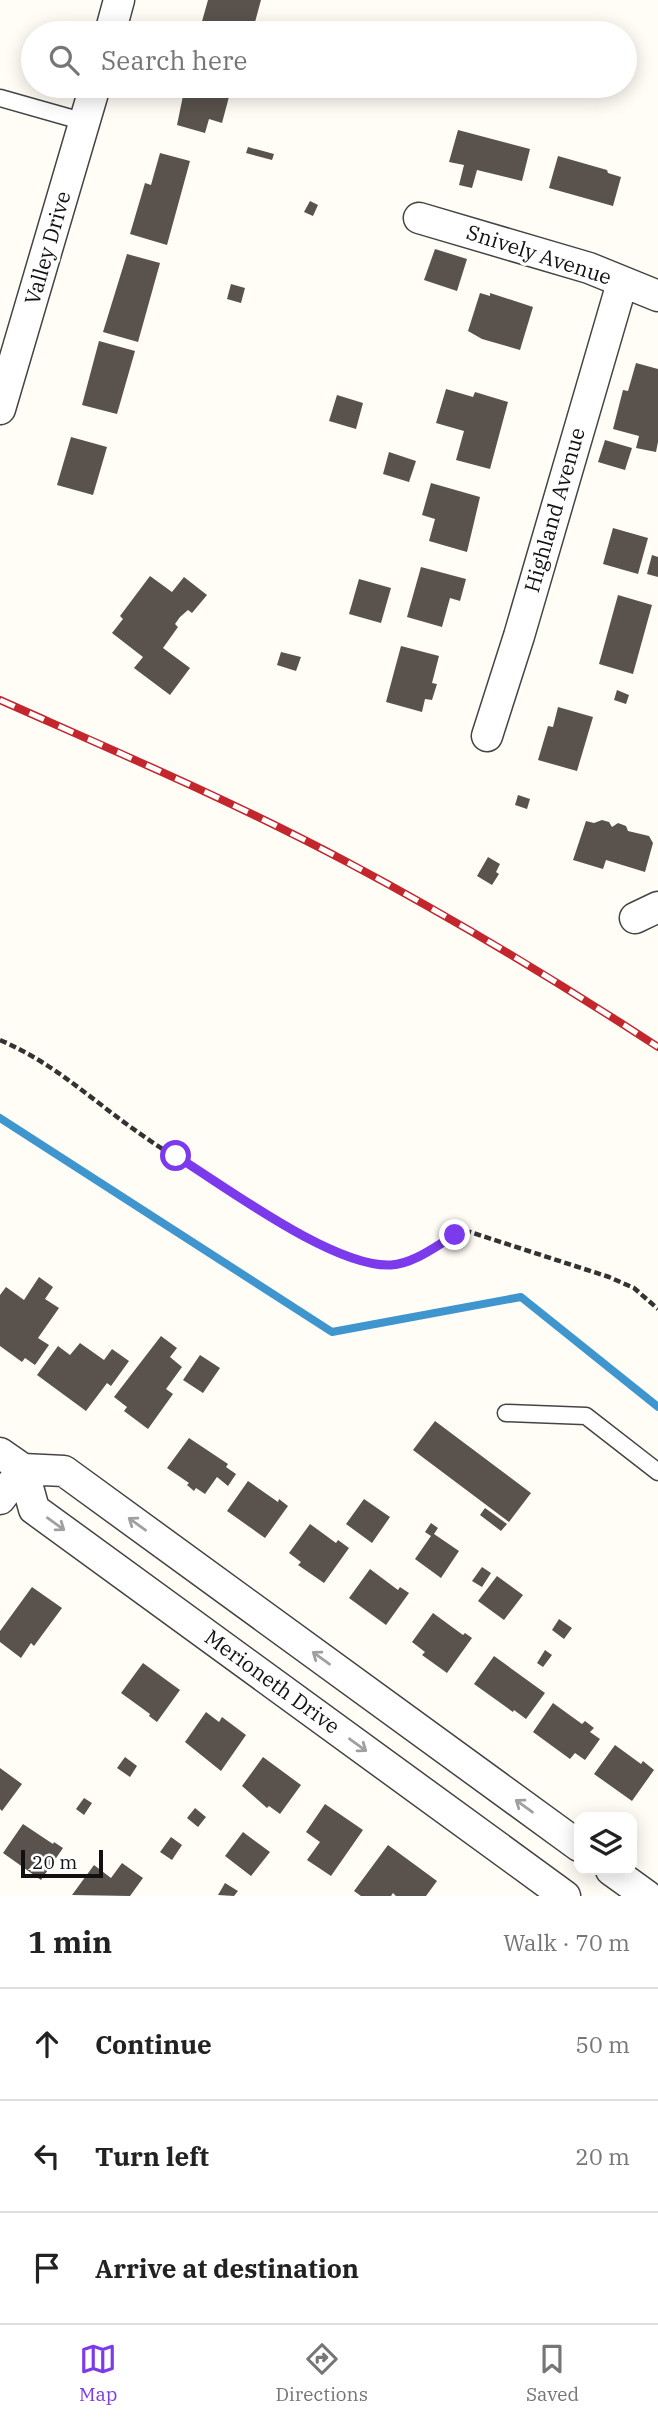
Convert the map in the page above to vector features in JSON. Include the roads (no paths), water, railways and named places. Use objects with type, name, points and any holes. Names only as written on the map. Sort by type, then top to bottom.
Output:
[{"type":"street","points":[[113,21],[119,0]]},
{"type":"street","name":"Valley Drive","points":[[0,409],[92,98]]},
{"type":"street","name":"Snively Avenue","points":[[419,218],[589,268],[658,296]]},
{"type":"street","name":"Highland Avenue","points":[[487,736],[519,636],[622,283]]},
{"type":"street","points":[[0,1499],[11,1461],[64,1471],[574,1842]]},
{"type":"street","name":"Merioneth Drive","points":[[11,1461],[34,1509],[565,1896]]},
{"type":"street","points":[[618,1875],[647,1896]]},
{"type":"lane","points":[[0,98],[85,122]]},
{"type":"lane","points":[[506,1413],[586,1416],[658,1472]]},
{"type":"waterway","points":[[0,1118],[332,1332],[521,1297],[658,1407]]},
{"type":"railway","points":[[0,700],[218,798],[347,862],[505,951],[658,1047]]}]
